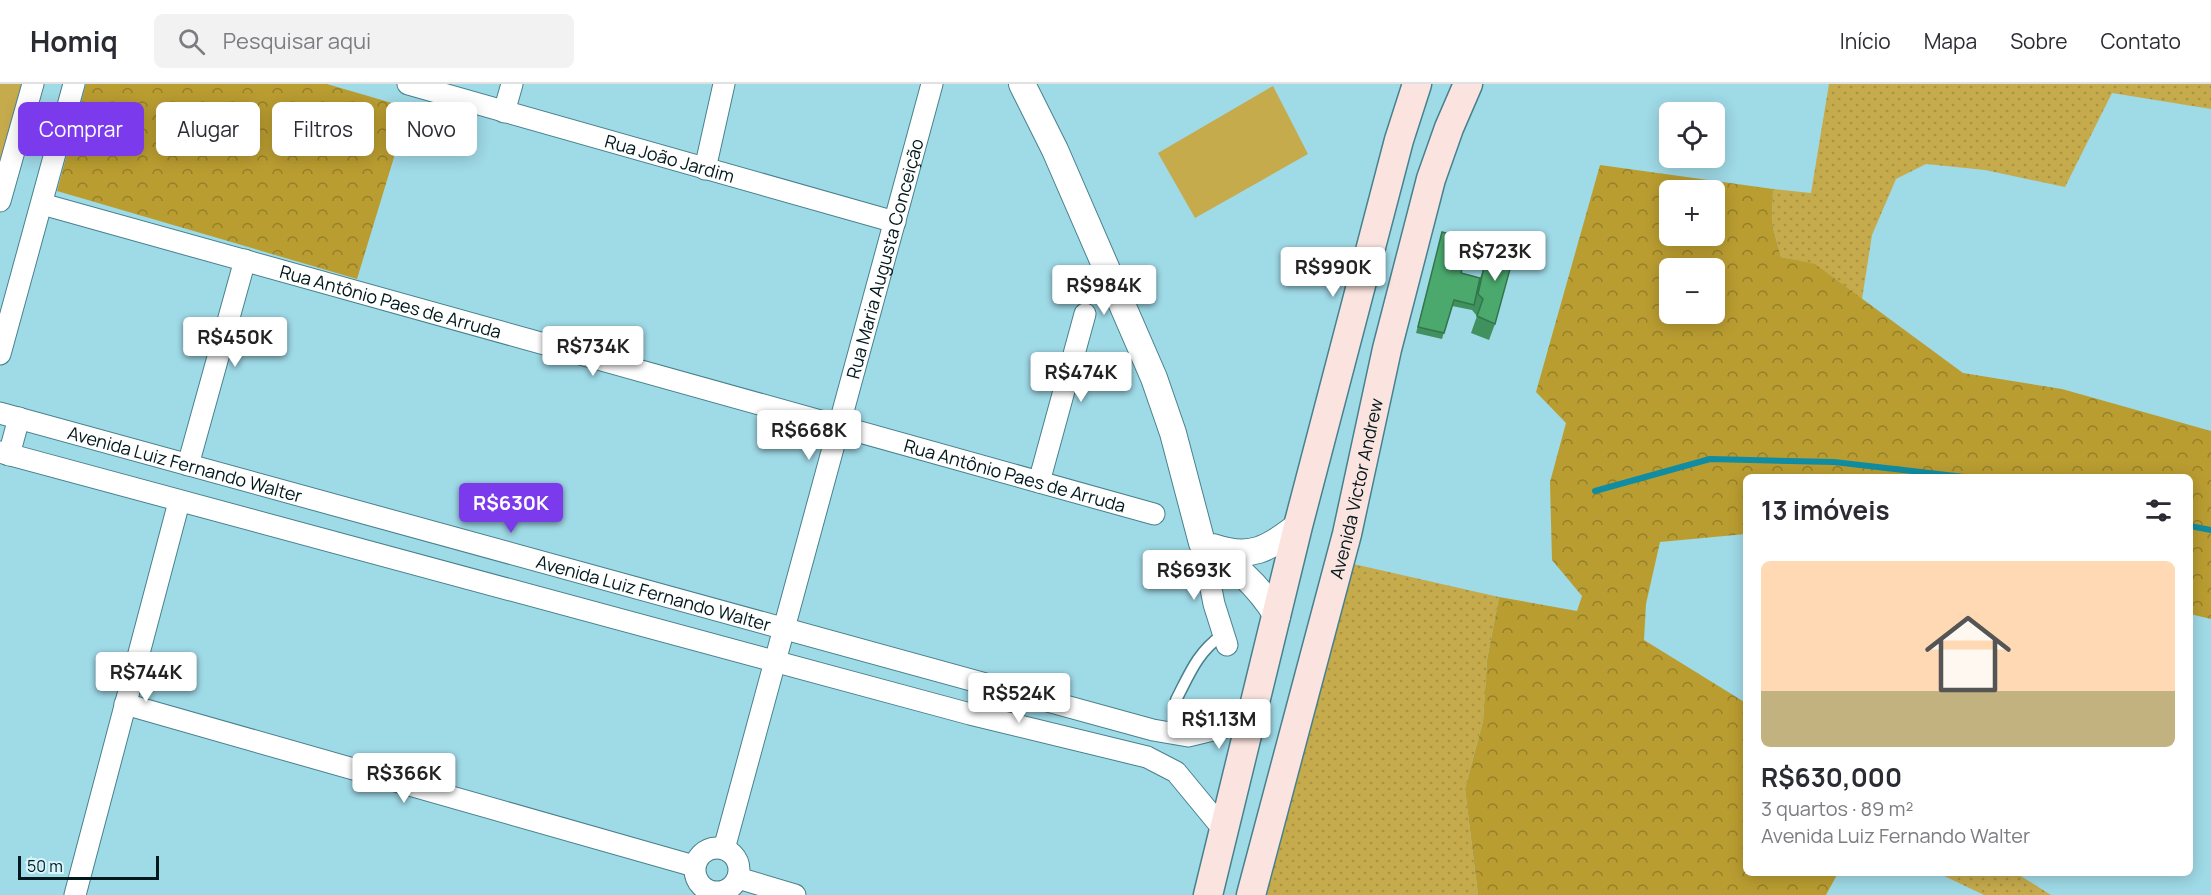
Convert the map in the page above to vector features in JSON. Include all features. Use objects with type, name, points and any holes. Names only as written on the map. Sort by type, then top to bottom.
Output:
[{"type":"main road","points":[[1208,895],[1298,526],[1399,141],[1417,84]]},
{"type":"main road","name":"Avenida Victor Andrew","points":[[1251,895],[1347,534],[1387,349],[1431,179],[1468,84]]},
{"type":"street","points":[[0,201],[33,84]]},
{"type":"street","points":[[0,354],[74,84]]},
{"type":"street","name":"Rua João Jardim","points":[[408,84],[895,222]]},
{"type":"street","points":[[504,112],[512,84]]},
{"type":"street","points":[[705,169],[724,84]]},
{"type":"street","name":"Rua Maria Augusta Conceição","points":[[724,849],[932,84]]},
{"type":"street","points":[[1022,84],[1055,150],[1154,378],[1173,434],[1225,640]]},
{"type":"street","name":"Rua Antônio Paes de Arruda","points":[[42,204],[1154,514]]},
{"type":"street","points":[[188,465],[245,260]]},
{"type":"street","points":[[1039,482],[1085,314]]},
{"type":"street","name":"Avenida Luiz Fernando Walter","points":[[1223,829],[1176,772],[1147,757],[970,714],[5,453],[9,415],[1153,730],[1188,736],[1250,721]]},
{"type":"street","points":[[75,895],[179,501]]},
{"type":"street","points":[[1202,543],[1228,552],[1245,554],[1262,550],[1298,526]]},
{"type":"street","points":[[1202,543],[1224,558],[1257,587],[1277,616]]},
{"type":"street","name":"Avenida Luiz Fernando Walter","points":[[970,714],[1007,708],[1014,699],[1011,692]]},
{"type":"street","points":[[125,704],[694,866]]},
{"type":"street","points":[[708,849],[724,849],[735,858],[738,864],[738,878],[728,889],[714,894],[707,891],[697,881],[694,866],[697,859],[708,849]]},
{"type":"street","points":[[738,878],[795,895]]},
{"type":"lane","points":[[1176,699],[1198,657],[1225,640]]},
{"type":"shaded area","points":[[0,84],[24,84],[18,102],[0,174]]},
{"type":"shaded area","points":[[1829,84],[2211,84],[2211,109],[2112,93],[2065,187],[1985,170],[1926,164],[1896,179],[1872,235],[1862,299],[1815,265],[1781,257],[1772,224],[1773,189],[1811,193]]},
{"type":"shaded area","points":[[1273,86],[1308,154],[1195,218],[1158,153]]},
{"type":"shaded area","points":[[1349,563],[1499,597],[1487,660],[1483,721],[1465,789],[1478,895],[1261,895]]},
{"type":"shaded area","points":[[1944,876],[2021,876],[2051,895],[1984,895]]},
{"type":"green space","points":[[86,84],[327,84],[388,102],[386,102],[386,156],[394,156],[357,279],[57,191],[66,156],[144,156],[144,102],[81,102]]},
{"type":"green space","points":[[1600,165],[1708,180],[1659,180],[1659,246],[1725,246],[1725,182],[1773,189],[1772,224],[1781,257],[1815,264],[1963,373],[2062,389],[2211,431],[2211,619],[2193,615],[2193,474],[1743,474],[1743,534],[1660,542],[1646,604],[1644,640],[1743,701],[1743,876],[1836,876],[1826,895],[1478,895],[1465,789],[1483,721],[1487,660],[1499,597],[1577,611],[1582,596],[1552,560],[1550,482],[1566,423],[1536,392]]},
{"type":"building","points":[[1442,232],[1469,239],[1461,273],[1480,278],[1474,305],[1454,300],[1444,333],[1418,327]]},
{"type":"building","points":[[1498,242],[1516,247],[1495,324],[1477,316],[1483,299],[1478,294],[1484,267],[1493,261]]},
{"type":"waterway","points":[[1595,491],[1710,459],[1834,462],[1938,474]]},
{"type":"waterway","points":[[2193,527],[2211,530]]}]
